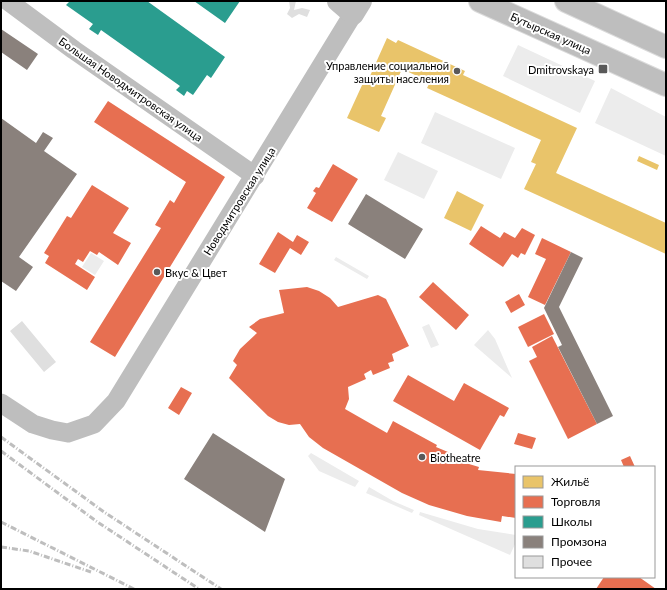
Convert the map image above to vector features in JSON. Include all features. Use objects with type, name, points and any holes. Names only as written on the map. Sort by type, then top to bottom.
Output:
[{"type":"main road","name":"Бутырская улица","points":[[480,1],[666,85]]},
{"type":"main road","points":[[566,1],[666,47]]},
{"type":"street","name":"Большая Новодмитровская улица","points":[[8,1],[86,58],[255,176]]},
{"type":"street","name":"Новодмитровская улица","points":[[1,403],[33,424],[68,433],[94,424],[116,401],[255,176],[351,5]]},
{"type":"shaded area","points":[[518,45],[595,81],[580,113],[503,76]]},
{"type":"shaded area","points":[[611,88],[666,117],[666,156],[595,123]]},
{"type":"shaded area","points":[[435,112],[515,148],[501,179],[421,143]]},
{"type":"shaded area","points":[[398,152],[438,171],[424,199],[384,180]]},
{"type":"shaded area","points":[[91,253],[104,261],[95,275],[82,267]]},
{"type":"shaded area","points":[[336,257],[369,276],[367,279],[334,260]]},
{"type":"shaded area","points":[[429,324],[439,345],[431,348],[422,327]]},
{"type":"shaded area","points":[[488,330],[495,339],[512,378],[474,345]]},
{"type":"shaded area","points":[[311,453],[359,481],[355,487],[319,471],[308,456]]},
{"type":"shaded area","points":[[369,487],[393,501],[414,510],[412,513],[366,493]]},
{"type":"shaded area","points":[[420,512],[478,529],[515,535],[515,544],[510,555],[419,515]]},
{"type":"building: Жильё","points":[[387,38],[396,43],[398,40],[465,71],[463,75],[577,128],[556,173],[666,223],[666,254],[524,189],[536,164],[531,162],[541,140],[427,88],[430,82],[402,69],[381,116],[386,118],[379,132],[347,118],[363,83],[366,85]]},
{"type":"building: Жильё","points":[[639,156],[659,165],[657,170],[637,161]]},
{"type":"building: Жильё","points":[[457,191],[484,205],[471,231],[444,218]]},
{"type":"building: Торговля","points":[[108,101],[225,177],[115,357],[90,342],[161,228],[155,225],[170,200],[174,203],[186,182],[94,122]]},
{"type":"building: Торговля","points":[[333,164],[358,179],[332,222],[307,208],[316,193],[313,191],[316,187],[319,188]]},
{"type":"building: Торговля","points":[[92,185],[129,208],[113,233],[131,243],[118,265],[99,252],[97,255],[90,251],[83,262],[78,259],[75,264],[95,277],[87,290],[45,263],[49,256],[44,253],[67,216],[71,218]]},
{"type":"building: Торговля","points":[[481,226],[500,238],[504,232],[515,238],[522,228],[535,235],[525,255],[521,253],[518,258],[512,254],[503,267],[469,244]]},
{"type":"building: Торговля","points":[[278,232],[293,242],[297,235],[309,242],[301,255],[290,248],[275,273],[259,264]]},
{"type":"building: Торговля","points":[[542,238],[571,252],[545,305],[528,297],[546,259],[535,254]]},
{"type":"building: Торговля","points":[[433,282],[469,315],[456,330],[419,297]]},
{"type":"building: Торговля","points":[[307,287],[319,291],[330,298],[338,307],[378,295],[386,299],[409,346],[392,354],[394,361],[388,363],[390,368],[373,375],[371,370],[364,374],[366,379],[348,387],[349,399],[345,409],[387,433],[393,421],[437,445],[436,447],[460,457],[459,461],[479,467],[478,470],[515,474],[515,518],[502,516],[501,522],[467,516],[429,505],[402,493],[323,448],[309,437],[300,424],[289,425],[278,422],[268,416],[229,378],[237,365],[233,361],[240,349],[257,333],[249,327],[260,319],[284,313],[279,290]]},
{"type":"building: Торговля","points":[[519,294],[525,305],[511,313],[505,302]]},
{"type":"building: Торговля","points":[[544,314],[554,334],[528,347],[518,327]]},
{"type":"building: Торговля","points":[[552,336],[597,424],[568,439],[529,361],[537,357],[532,347]]},
{"type":"building: Торговля","points":[[408,375],[454,401],[464,383],[509,408],[504,417],[500,415],[480,450],[393,401]]},
{"type":"building: Торговля","points":[[181,387],[192,393],[179,415],[168,408]]},
{"type":"building: Торговля","points":[[518,433],[536,438],[532,449],[514,444]]},
{"type":"building: Торговля","points":[[630,456],[635,466],[624,466],[621,460]]},
{"type":"building: Торговля","points":[[603,578],[640,578],[656,589],[596,589]]},
{"type":"building: Школы","points":[[70,1],[147,1],[225,57],[211,78],[207,75],[193,95],[187,91],[184,96],[176,90],[180,86],[101,30],[98,35],[89,29],[93,24],[66,5]]},
{"type":"building: Школы","points":[[194,1],[240,1],[225,23]]},
{"type":"building: Промзона","points":[[1,29],[38,54],[27,70],[1,52]]},
{"type":"building: Промзона","points":[[1,118],[36,143],[43,132],[53,138],[44,151],[77,174],[19,257],[33,267],[16,291],[1,281]]},
{"type":"building: Промзона","points":[[366,194],[423,229],[405,259],[348,224]]},
{"type":"building: Промзона","points":[[571,252],[583,258],[559,307],[613,416],[597,424],[558,347],[562,345],[544,308]]},
{"type":"building: Промзона","points":[[213,433],[285,479],[265,532],[184,479]]},
{"type":"building: Прочее","points":[[289,1],[296,1],[294,10],[302,8],[310,10],[307,17],[299,14],[292,18],[287,14],[290,8]]},
{"type":"building: Прочее","points":[[22,321],[56,362],[44,372],[10,331]]},
{"type":"railway","points":[[1,437],[104,512],[221,589]]},
{"type":"railway","points":[[1,451],[96,521],[199,589]]},
{"type":"railway","points":[[1,522],[134,589]]},
{"type":"railway","points":[[1,547],[29,551],[91,572]]},
{"type":"place","name":"Dmitrovskaya","points":[[603,69]]},
{"type":"place","name":"Управление социальной защиты населения","points":[[457,71]]},
{"type":"place","name":"Вкус & Цвет","points":[[157,272]]},
{"type":"place","name":"Biotheatre","points":[[422,457]]}]
